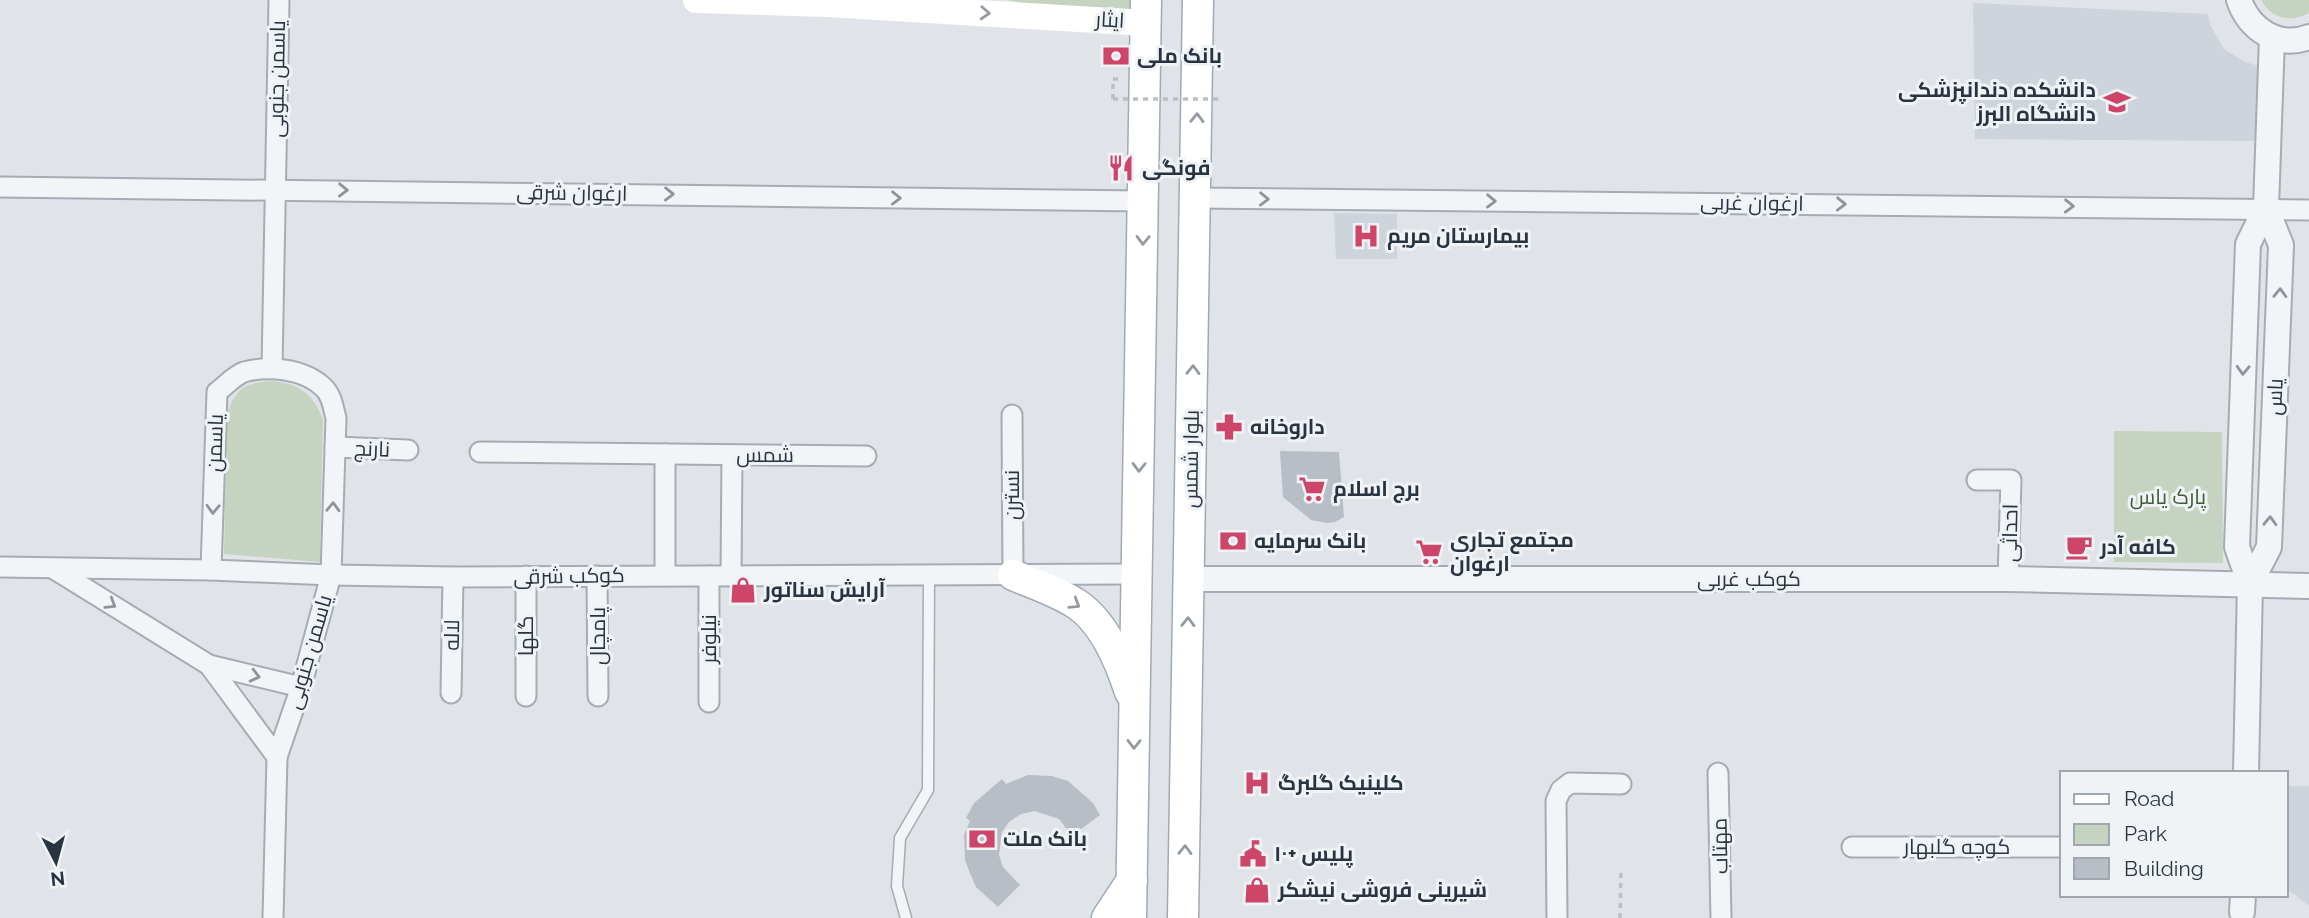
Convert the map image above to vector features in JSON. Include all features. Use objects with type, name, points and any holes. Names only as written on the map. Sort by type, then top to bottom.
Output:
[{"type":"main road","name":"ایثار","points":[[696,0],[1146,11]]},
{"type":"main road","name":"بلوار شمس","points":[[1184,918],[1198,0]]},
{"type":"main road","points":[[1131,918],[1146,11]]},
{"type":"main road","points":[[1013,575],[1072,601],[1089,614],[1107,638],[1126,680],[1135,710]]},
{"type":"main road","points":[[1107,918],[1132,880]]},
{"type":"street","name":"یاسمن جنوبی","points":[[272,368],[279,0]]},
{"type":"street","points":[[2239,0],[2246,17],[2257,29],[2272,37],[2288,40],[2309,37]]},
{"type":"street","name":"یاس","points":[[2250,584],[2269,547],[2272,492],[2281,245],[2266,208],[2272,37]]},
{"type":"street","name":"ارغوان شرقی","points":[[0,187],[1143,201]]},
{"type":"street","name":"ارغوان غربی","points":[[1195,198],[2309,210]]},
{"type":"street","name":"یاس","points":[[2246,771],[2250,584],[2237,547],[2248,244],[2266,208]]},
{"type":"street","name":"یاسمن","points":[[211,570],[217,392],[242,373],[272,368],[303,374],[324,388]]},
{"type":"street","name":"یاسمن جنوبی","points":[[273,918],[276,757],[301,687],[331,575],[336,418],[332,400],[324,388]]},
{"type":"street","name":"نسترن","points":[[1012,415],[1013,575]]},
{"type":"street","name":"نارنج","points":[[335,447],[408,450]]},
{"type":"street","name":"شمس","points":[[481,452],[866,456]]},
{"type":"street","points":[[665,454],[665,574]]},
{"type":"street","points":[[731,575],[732,454]]},
{"type":"street","name":"احداثی","points":[[1977,480],[2011,480],[2008,579]]},
{"type":"street","name":"کوکب شرقی","points":[[0,567],[453,577],[1137,574]]},
{"type":"street","points":[[52,568],[209,665],[301,687]]},
{"type":"street","name":"گلها","points":[[526,576],[526,696]]},
{"type":"street","name":"پامچال","points":[[597,576],[598,696]]},
{"type":"street","name":"نیلوفر","points":[[709,576],[709,702]]},
{"type":"street","name":"لاله","points":[[451,693],[453,577]]},
{"type":"street","name":"کوکب غربی","points":[[1189,579],[2008,579],[2309,586]]},
{"type":"street","points":[[209,665],[276,757]]},
{"type":"street","name":"مهتاب","points":[[1718,773],[1721,918]]},
{"type":"street","points":[[1558,918],[1556,801],[1561,790],[1570,783],[1621,784]]},
{"type":"street","name":"کوچه گلبهار","points":[[1852,846],[2060,847]]},
{"type":"lane","points":[[906,918],[897,886],[900,838],[928,790],[929,575]]},
{"type":"path","points":[[1113,79],[1112,99],[1218,99]]},
{"type":"path","points":[[1620,918],[1621,870]]},
{"type":"shaded area","name":"دانشکده دندانپزشکی دانشگاه البرز","points":[[1973,3],[2208,14],[2210,25],[2224,49],[2245,62],[2259,66],[2258,141],[1975,139]]},
{"type":"shaded area","name":"بیمارستان مریم","points":[[1334,213],[1397,214],[1397,259],[1336,259]]},
{"type":"shaded area","points":[[2288,786],[2309,786],[2309,906],[2288,890]]},
{"type":"green space","points":[[1008,0],[1131,0],[1131,16],[1042,7]]},
{"type":"green space","points":[[2261,0],[2309,0],[2309,13],[2295,18],[2282,17],[2270,11]]},
{"type":"green space","points":[[270,381],[289,384],[309,395],[323,419],[320,562],[224,554],[227,413],[242,389]]},
{"type":"green space","name":"پارک یاس","points":[[2114,431],[2222,432],[2223,563],[2114,562]]},
{"type":"building","name":"برج اسلام","points":[[1280,451],[1339,452],[1344,517],[1327,523],[1311,520],[1283,497]]},
{"type":"building","name":"بانک ملت","points":[[1028,775],[1052,776],[1068,781],[1093,803],[1100,815],[1072,836],[1059,819],[1035,811],[1021,814],[1009,822],[1002,832],[999,855],[1003,867],[1020,885],[998,907],[976,887],[965,860],[964,835],[970,821],[966,818],[974,803],[1002,779],[1006,784]]},
{"type":"place","name":"بانک ملی","points":[[1116,56]]},
{"type":"place","name":"دانشکده دندانپزشکی دانشگاه البرز","points":[[2117,102]]},
{"type":"place","name":"فونگی","points":[[1121,168]]},
{"type":"place","name":"بیمارستان مریم","points":[[1366,236]]},
{"type":"place","name":"داروخانه","points":[[1229,427]]},
{"type":"place","name":"برج اسلام","points":[[1312,489]]},
{"type":"place","name":"بانک سرمایه","points":[[1233,541]]},
{"type":"place","name":"کافه آدر","points":[[2079,547]]},
{"type":"place","name":"مجتمع تجاری ارغوان","points":[[1429,552]]},
{"type":"place","name":"آرایش سناتور","points":[[743,590]]},
{"type":"place","name":"کلینیک گلبرگ","points":[[1257,783]]},
{"type":"place","name":"بانک ملت","points":[[982,839]]},
{"type":"place","name":"پلیس +۱۰","points":[[1253,854]]},
{"type":"place","name":"شیرینی فروشی نیشکر","points":[[1257,890]]}]
